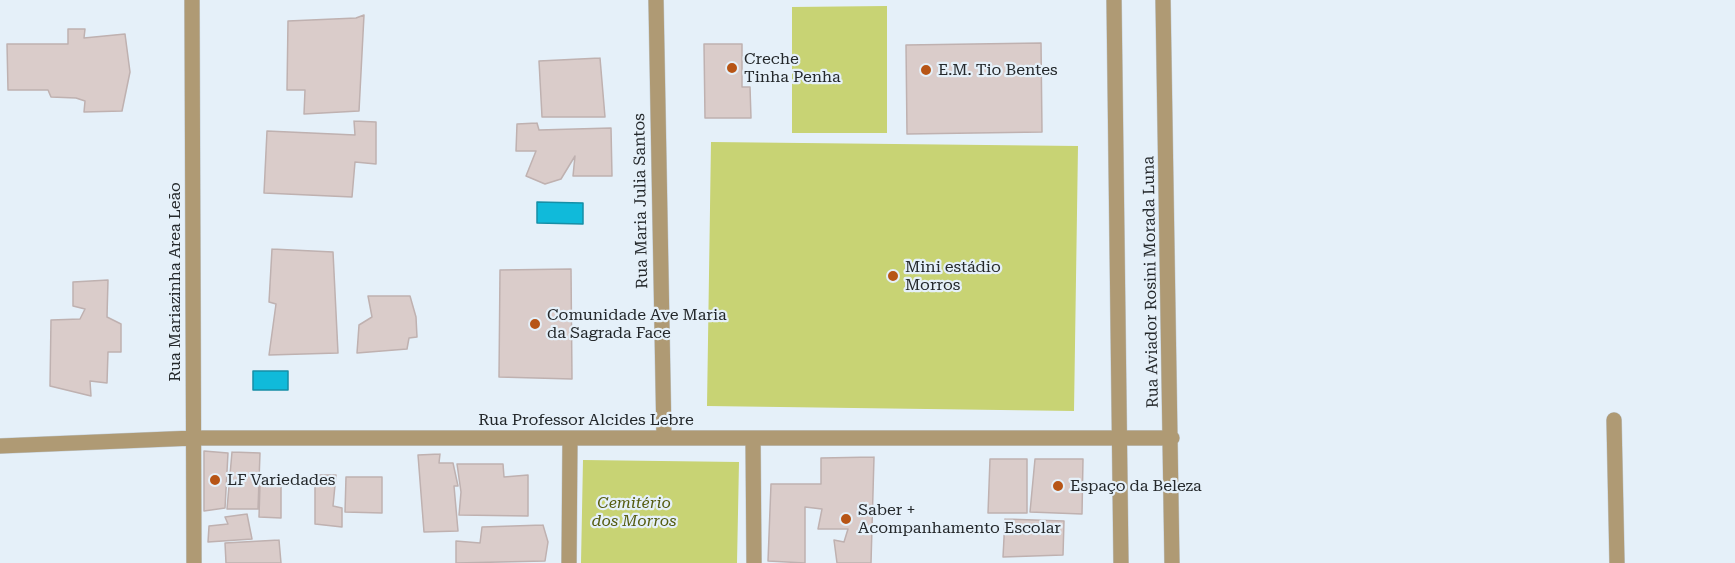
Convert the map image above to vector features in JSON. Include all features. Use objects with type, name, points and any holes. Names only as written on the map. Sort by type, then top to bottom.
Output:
[{"type":"street","name":"Rua Mariazinha Area Leão","points":[[192,0],[194,563]]},
{"type":"street","name":"Rua Maria Julia Santos","points":[[656,0],[664,438]]},
{"type":"street","name":"Rua Aviador Rosini Morada Luna","points":[[1114,0],[1121,563]]},
{"type":"street","name":"Rua Aviador Rosini Morada Luna","points":[[1163,0],[1172,438],[1172,563]]},
{"type":"street","points":[[1614,420],[1617,563]]},
{"type":"street","name":"Rua Professor Alcides Lebre","points":[[0,446],[194,438],[1172,438]]},
{"type":"street","points":[[569,563],[570,438]]},
{"type":"street","points":[[753,438],[754,563]]},
{"type":"green space","points":[[887,6],[887,133],[792,133],[792,7]]},
{"type":"green space","name":"Mini estádio Morros","points":[[711,142],[1078,146],[1074,411],[707,406]]},
{"type":"green space","name":"Cemitério dos Morros","points":[[583,460],[739,462],[737,563],[581,563]]},
{"type":"water","points":[[537,202],[583,203],[583,224],[537,223]]},
{"type":"water","points":[[253,371],[288,371],[288,390],[253,390]]},
{"type":"building","points":[[364,15],[359,111],[304,114],[305,90],[287,90],[288,21],[356,18]]},
{"type":"building","points":[[68,29],[85,29],[84,38],[125,34],[130,72],[122,111],[84,112],[85,101],[76,98],[51,97],[48,90],[8,90],[7,44],[68,44]]},
{"type":"building","points":[[1041,43],[1042,132],[907,134],[906,45]]},
{"type":"building","points":[[704,44],[742,44],[742,87],[750,87],[751,118],[705,118]]},
{"type":"building","points":[[600,58],[605,117],[542,117],[539,61]]},
{"type":"building","points":[[354,121],[376,122],[376,164],[355,162],[352,197],[264,193],[267,131],[355,135]]},
{"type":"building","points":[[537,123],[539,130],[611,128],[612,176],[573,176],[575,156],[561,179],[545,184],[526,176],[536,151],[516,151],[517,124]]},
{"type":"building","points":[[272,249],[333,252],[338,353],[269,355],[276,304],[269,302]]},
{"type":"building","name":"Comunidade Ave Maria da Sagrada Face","points":[[571,269],[572,379],[499,377],[500,270]]},
{"type":"building","points":[[108,280],[107,317],[121,324],[121,352],[108,352],[107,383],[90,381],[91,396],[50,386],[51,320],[80,319],[85,309],[73,306],[73,282]]},
{"type":"building","points":[[368,296],[410,296],[416,317],[417,337],[409,338],[407,349],[357,353],[359,325],[372,317]]},
{"type":"building","name":"LF Variedades","points":[[204,451],[228,453],[225,508],[204,511]]},
{"type":"building","points":[[232,452],[260,453],[258,509],[227,509]]},
{"type":"building","points":[[440,454],[439,463],[453,463],[458,486],[454,486],[458,531],[424,532],[418,455]]},
{"type":"building","name":"Saber + Acompanhamento Escolar","points":[[874,457],[871,563],[837,563],[834,540],[844,542],[848,529],[818,529],[822,509],[805,507],[805,563],[768,561],[771,484],[821,484],[821,458]]},
{"type":"building","points":[[990,459],[1027,459],[1027,513],[988,513]]},
{"type":"building","name":"Espaço da Beleza","points":[[1035,459],[1083,459],[1082,514],[1030,512]]},
{"type":"building","points":[[457,464],[503,464],[504,477],[528,475],[528,516],[459,515],[461,492]]},
{"type":"building","points":[[315,475],[336,475],[333,506],[342,508],[342,527],[315,524]]},
{"type":"building","points":[[346,477],[382,477],[382,513],[345,512]]},
{"type":"building","points":[[281,483],[281,518],[259,517],[260,484]]},
{"type":"building","points":[[247,514],[252,539],[208,542],[209,526],[228,524],[225,517]]},
{"type":"building","points":[[1005,519],[1064,521],[1063,555],[1003,557]]},
{"type":"building","points":[[543,525],[548,542],[545,561],[456,563],[456,541],[480,543],[482,527]]},
{"type":"building","points":[[279,540],[281,563],[226,563],[225,543]]},
{"type":"place","name":"Creche Tinha Penha","points":[[732,68]]},
{"type":"place","name":"E.M. Tio Bentes","points":[[926,70]]},
{"type":"place","name":"Mini estádio Morros","points":[[893,276]]},
{"type":"place","name":"Comunidade Ave Maria da Sagrada Face","points":[[535,324]]},
{"type":"place","name":"LF Variedades","points":[[215,480]]},
{"type":"place","name":"Espaço da Beleza","points":[[1058,486]]},
{"type":"place","name":"Saber + Acompanhamento Escolar","points":[[846,519]]}]
